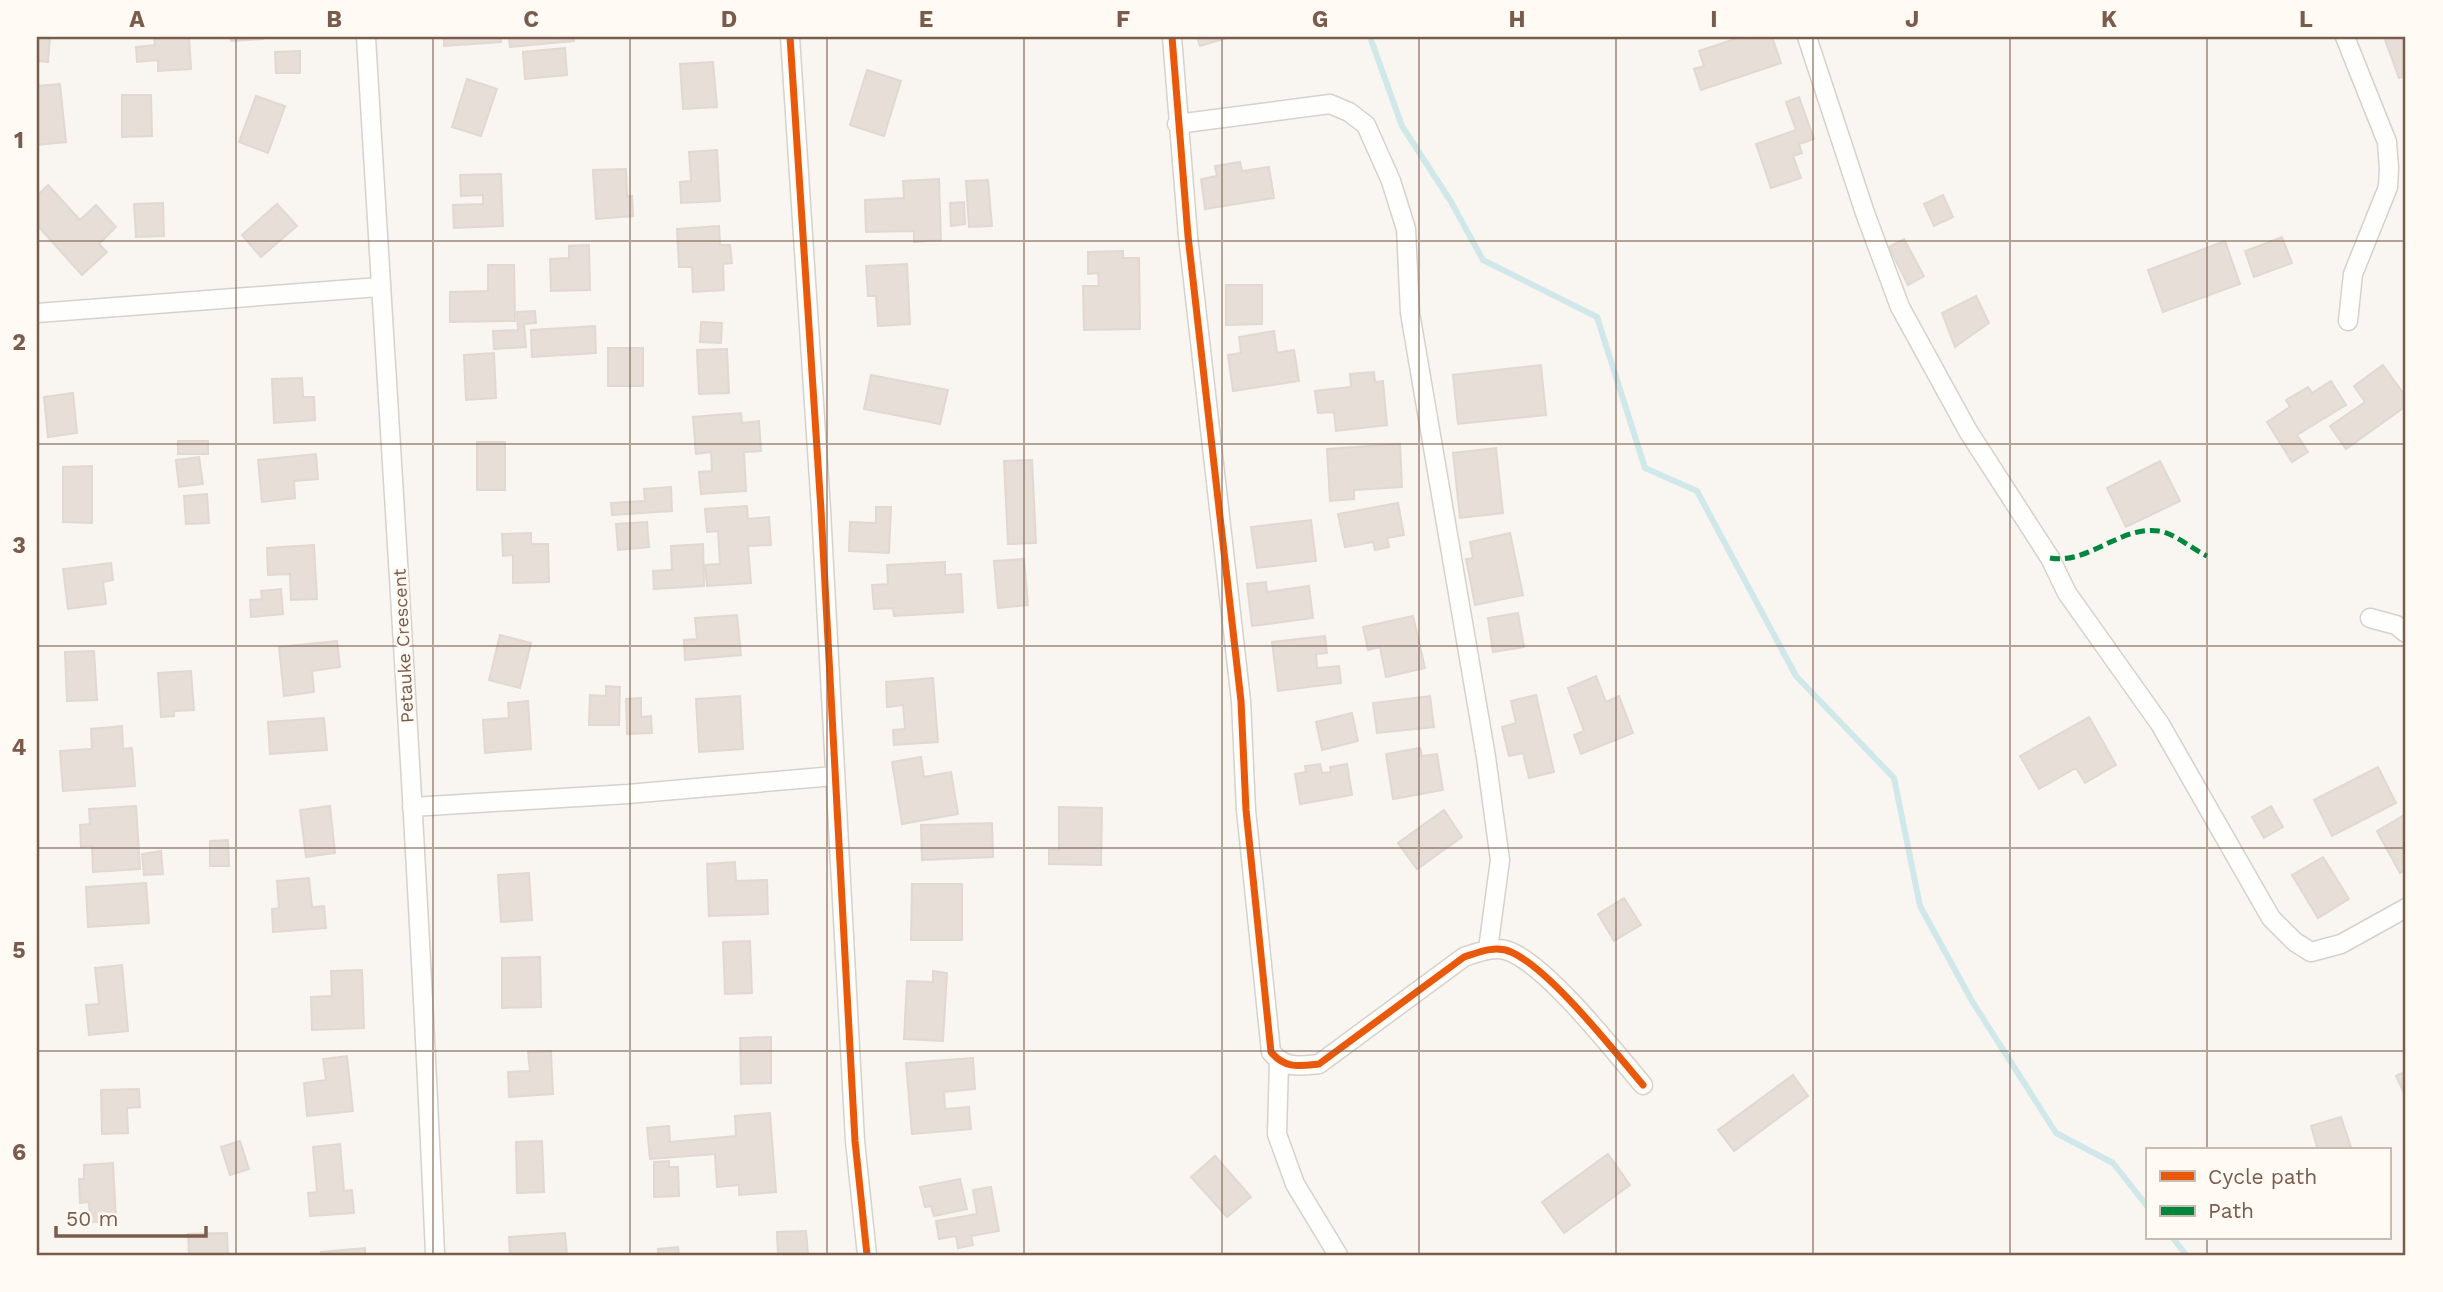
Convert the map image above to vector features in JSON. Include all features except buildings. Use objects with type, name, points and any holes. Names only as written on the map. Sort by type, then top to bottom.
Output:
[{"type":"street","name":"Petauke Crescent","points":[[366,37],[379,288],[395,492],[435,1255]]},
{"type":"street","points":[[790,37],[821,510],[855,1141],[867,1255]]},
{"type":"street","points":[[1172,37],[1177,124],[1241,701],[1255,913],[1271,1052],[1279,1062],[1293,1066],[1319,1064],[1464,957],[1488,949],[1510,951],[1542,974],[1643,1085]]},
{"type":"street","points":[[1807,37],[1869,224],[1900,307],[1968,431],[2050,558],[2067,593],[2161,724],[2271,918],[2295,942],[2311,952],[2342,944],[2406,908]]},
{"type":"street","points":[[2345,37],[2387,142],[2389,168],[2388,187],[2353,274],[2348,321]]},
{"type":"street","points":[[1177,124],[1330,104],[1349,112],[1366,125],[1391,181],[1406,229],[1410,313],[1486,757],[1500,860],[1488,949]]},
{"type":"street","points":[[37,313],[379,288]]},
{"type":"street","points":[[2370,618],[2396,625],[2406,633]]},
{"type":"street","points":[[412,807],[628,794],[834,776]]},
{"type":"street","points":[[1279,1062],[1277,1134],[1295,1184],[1338,1255]]},
{"type":"waterway","points":[[1370,37],[1402,126],[1450,200],[1483,260],[1597,317],[1645,468],[1697,491],[1796,676],[1894,778],[1920,906],[1972,1001],[2056,1133],[2113,1163],[2146,1205]]},
{"type":"waterway","points":[[2175,1240],[2186,1255]]},
{"type":"marked path","points":[[2050,558],[2078,556],[2145,531],[2159,531],[2171,535],[2207,556]]},
{"type":"cycle path","points":[[790,37],[821,510],[855,1141],[867,1255]]},
{"type":"cycle path","points":[[1172,37],[1188,236],[1241,701],[1246,810],[1271,1052],[1287,1064],[1319,1064],[1464,957],[1499,949],[1527,961],[1544,975],[1581,1012],[1643,1085]]}]
